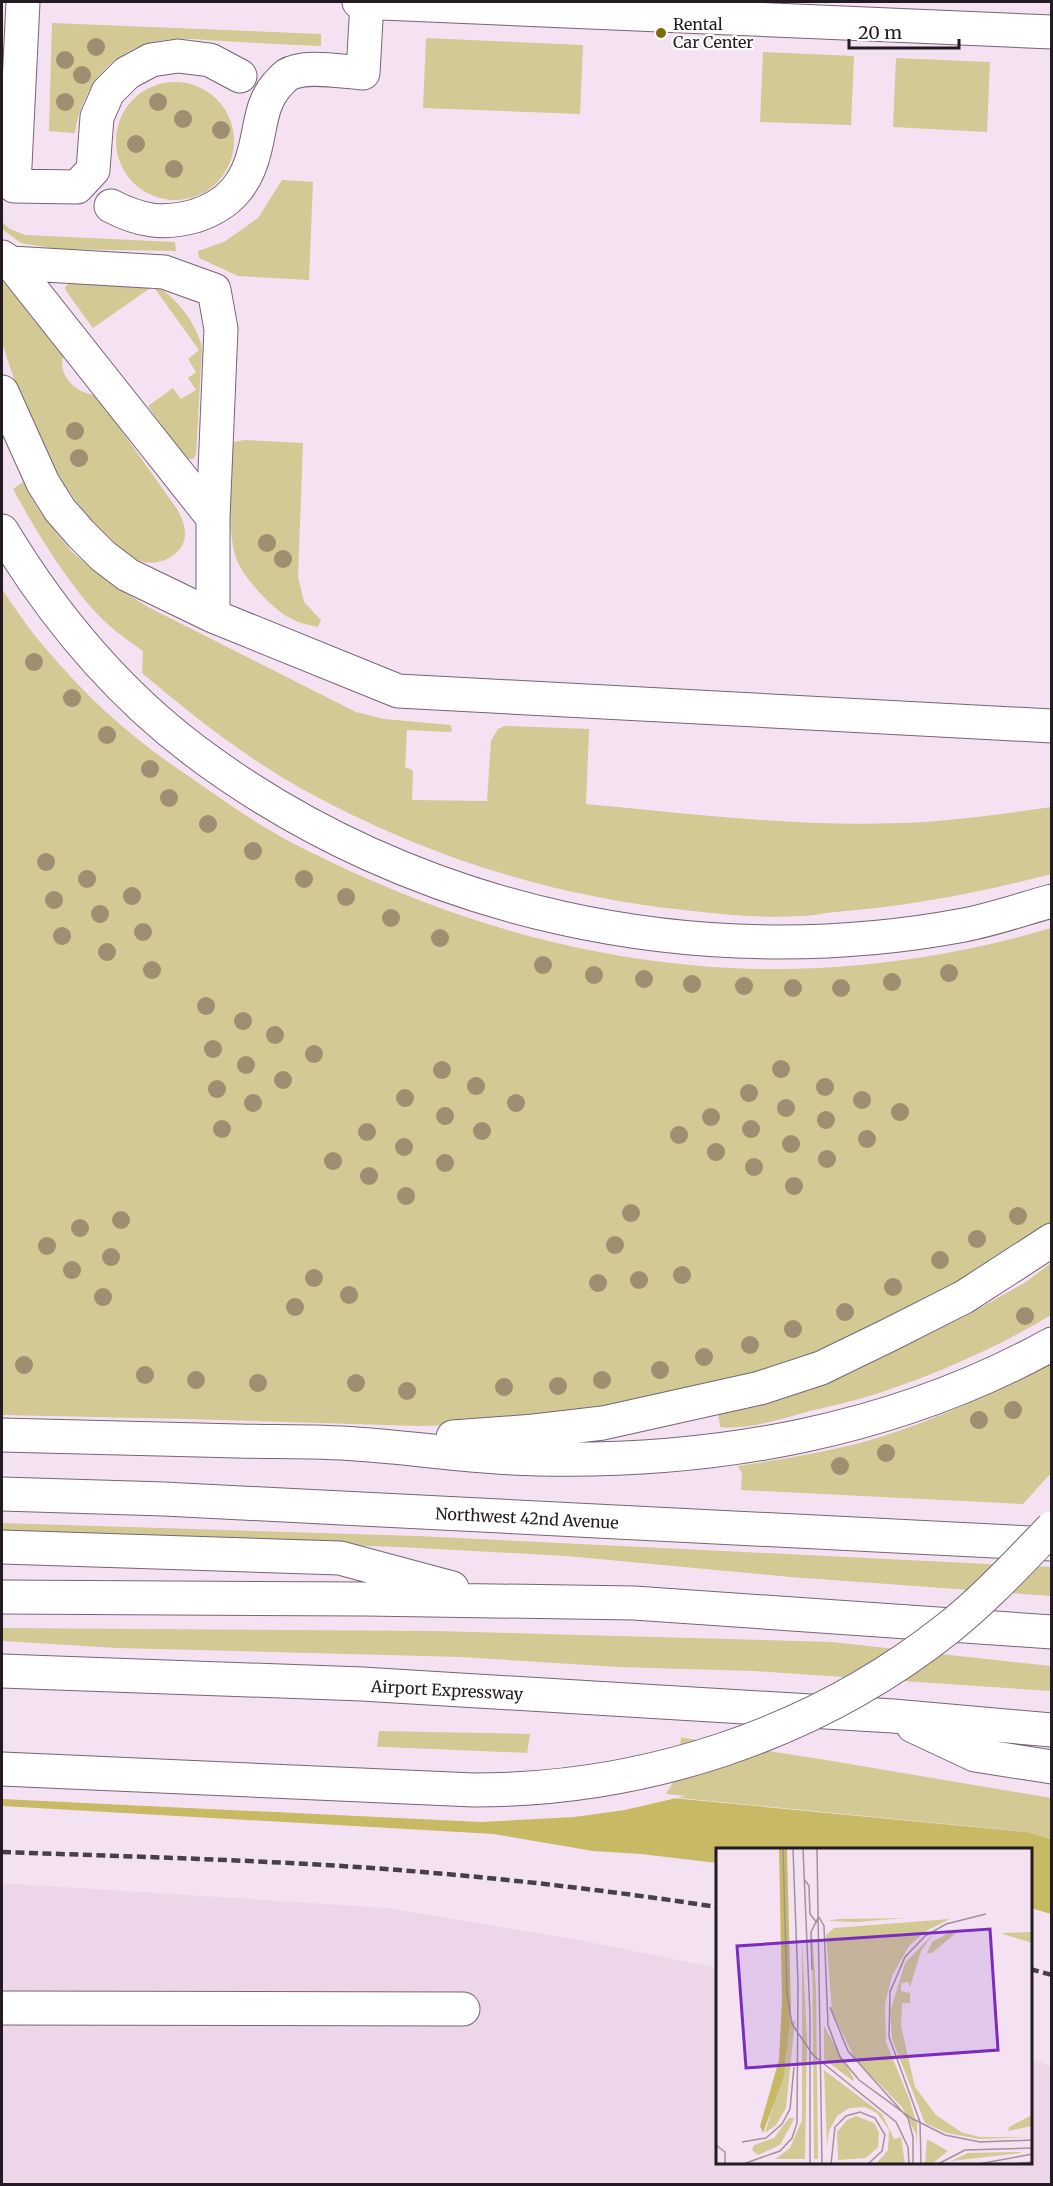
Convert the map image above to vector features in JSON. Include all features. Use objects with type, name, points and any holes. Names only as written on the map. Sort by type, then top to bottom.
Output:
[{"type":"main road","points":[[23,2],[14,186],[77,187],[93,170],[97,117],[108,92],[127,72],[151,60],[178,56],[210,60],[240,76]]},
{"type":"main road","points":[[359,2],[870,13],[1052,32]]},
{"type":"main road","points":[[111,206],[134,218],[159,222],[187,218],[211,210],[232,195],[247,174],[255,149],[260,119],[270,94],[286,75],[304,69],[363,73],[367,2]]},
{"type":"main road","points":[[6,260],[213,518]]},
{"type":"main road","points":[[6,260],[164,272],[214,290],[221,329],[213,518],[213,616]]},
{"type":"main road","points":[[2,392],[43,483],[60,510],[103,556],[128,574],[213,616],[399,691],[1052,726]]},
{"type":"main road","points":[[2,531],[22,566],[77,638],[142,704],[194,750],[245,786],[315,828],[354,848],[433,880],[527,911],[610,928],[748,941],[839,940],[927,930],[966,924],[1052,901]]},
{"type":"main road","points":[[356,1444],[534,1431],[603,1423],[760,1388],[821,1368],[964,1297],[1052,1240]]},
{"type":"main road","points":[[2,1435],[356,1444],[473,1456],[538,1459],[606,1459],[730,1449],[846,1426],[896,1411],[1011,1366],[1052,1344]]},
{"type":"main road","name":"Northwest 42nd Avenue","points":[[2,1494],[164,1499],[1052,1544]]},
{"type":"main road","points":[[2,1769],[474,1790],[562,1786],[651,1770],[700,1758],[750,1740],[824,1708],[873,1680],[947,1629],[981,1599],[1052,1528]]},
{"type":"main road","points":[[2,1547],[340,1558],[503,1601]]},
{"type":"main road","points":[[2,1597],[634,1603],[1052,1632]]},
{"type":"main road","name":"Airport Expressway","points":[[2,1671],[362,1684],[893,1716],[1052,1730]]},
{"type":"main road","points":[[893,1716],[975,1755],[1052,1767]]},
{"type":"main road","points":[[2,2008],[463,2009]]},
{"type":"shaded area","points":[[52,23],[321,34],[321,46],[186,39],[146,44],[130,51],[103,71],[85,99],[75,133],[49,131]]},
{"type":"shaded area","points":[[426,38],[583,45],[580,114],[423,108]]},
{"type":"shaded area","points":[[763,52],[854,56],[851,125],[760,122]]},
{"type":"shaded area","points":[[896,58],[990,62],[987,132],[893,127]]},
{"type":"shaded area","points":[[175,82],[208,92],[224,108],[234,141],[224,174],[208,190],[175,200],[142,190],[126,174],[116,141],[126,108],[142,92]]},
{"type":"shaded area","points":[[282,180],[313,182],[309,280],[238,276],[199,258],[198,251],[224,242],[258,218]]},
{"type":"shaded area","points":[[2,222],[10,229],[25,235],[175,242],[176,251],[57,249],[21,243],[2,229]]},
{"type":"shaded area","points":[[10,282],[65,352],[62,367],[69,381],[81,391],[96,395],[177,509],[183,522],[184,542],[180,549],[169,558],[147,562],[137,560],[126,553],[93,522],[59,476],[32,424],[2,342],[2,283]]},
{"type":"shaded area","points":[[70,282],[156,286],[171,297],[185,312],[202,347],[196,455],[193,459],[186,459],[148,406],[173,388],[181,399],[196,390],[188,378],[196,372],[188,359],[199,350],[153,286],[93,328],[66,291],[65,287]]},
{"type":"shaded area","points":[[245,440],[303,443],[298,577],[304,602],[321,620],[318,627],[296,621],[279,611],[253,585],[236,558],[230,516],[233,442]]},
{"type":"shaded area","points":[[23,482],[38,509],[73,553],[112,584],[148,607],[356,712],[384,719],[451,725],[452,731],[449,732],[407,730],[405,768],[413,771],[412,800],[487,801],[491,741],[498,729],[505,726],[589,729],[586,804],[744,819],[862,824],[939,821],[1051,807],[1051,874],[971,893],[917,902],[786,917],[728,915],[684,910],[585,894],[536,883],[441,853],[349,813],[282,778],[220,736],[142,673],[143,651],[96,613],[68,579],[39,534],[13,489]]},
{"type":"shaded area","points":[[2,589],[35,635],[74,681],[120,724],[168,762],[244,815],[292,843],[372,881],[459,915],[504,929],[596,951],[690,965],[735,968],[826,968],[872,964],[963,950],[1051,928],[1051,1228],[1009,1256],[810,1359],[634,1406],[464,1425],[418,1426],[2,1415]]},
{"type":"shaded area","points":[[1051,1263],[1051,1315],[1006,1340],[912,1382],[863,1398],[765,1423],[731,1428],[720,1427],[718,1411],[808,1389],[849,1374],[971,1313],[1026,1282]]},
{"type":"shaded area","points":[[1051,1363],[1051,1473],[1023,1504],[741,1490],[742,1473],[738,1466],[830,1450],[885,1436],[958,1408]]},
{"type":"shaded area","points":[[2,1523],[417,1536],[1051,1567],[1051,1596],[791,1577],[567,1556],[400,1547],[2,1535]]},
{"type":"shaded area","points":[[2,1628],[434,1631],[832,1642],[1051,1666],[1051,1691],[754,1671],[618,1667],[462,1657],[118,1648],[2,1641]]},
{"type":"shaded area","points":[[379,1731],[530,1734],[527,1754],[377,1748]]},
{"type":"shaded area","points":[[2,1734],[1027,1832],[1051,1839],[1051,1914],[1032,1908],[1032,1848],[716,1848],[716,1863],[593,1851],[494,1834],[2,1806]]},
{"type":"shaded area","points":[[678,1737],[1051,1798],[1051,1839],[1027,1832],[660,1796]]},
{"type":"shaded area","points":[[2,1883],[387,1908],[579,1940],[716,1968],[716,2165],[1032,2165],[1032,2059],[1051,2066],[1051,2184],[2,2184]]},
{"type":"pier","points":[[2,1731],[577,1755],[647,1745],[651,1733],[678,1734],[681,1737],[678,1774],[666,1794],[685,1796],[625,1810],[574,1817],[481,1822],[2,1799]]},
{"type":"railway","points":[[2,1852],[257,1861],[389,1869],[530,1882],[716,1907]]},
{"type":"railway","points":[[1032,1970],[1052,1975]]},
{"type":"place","name":"Rental Car Center","points":[[661,33]]}]
